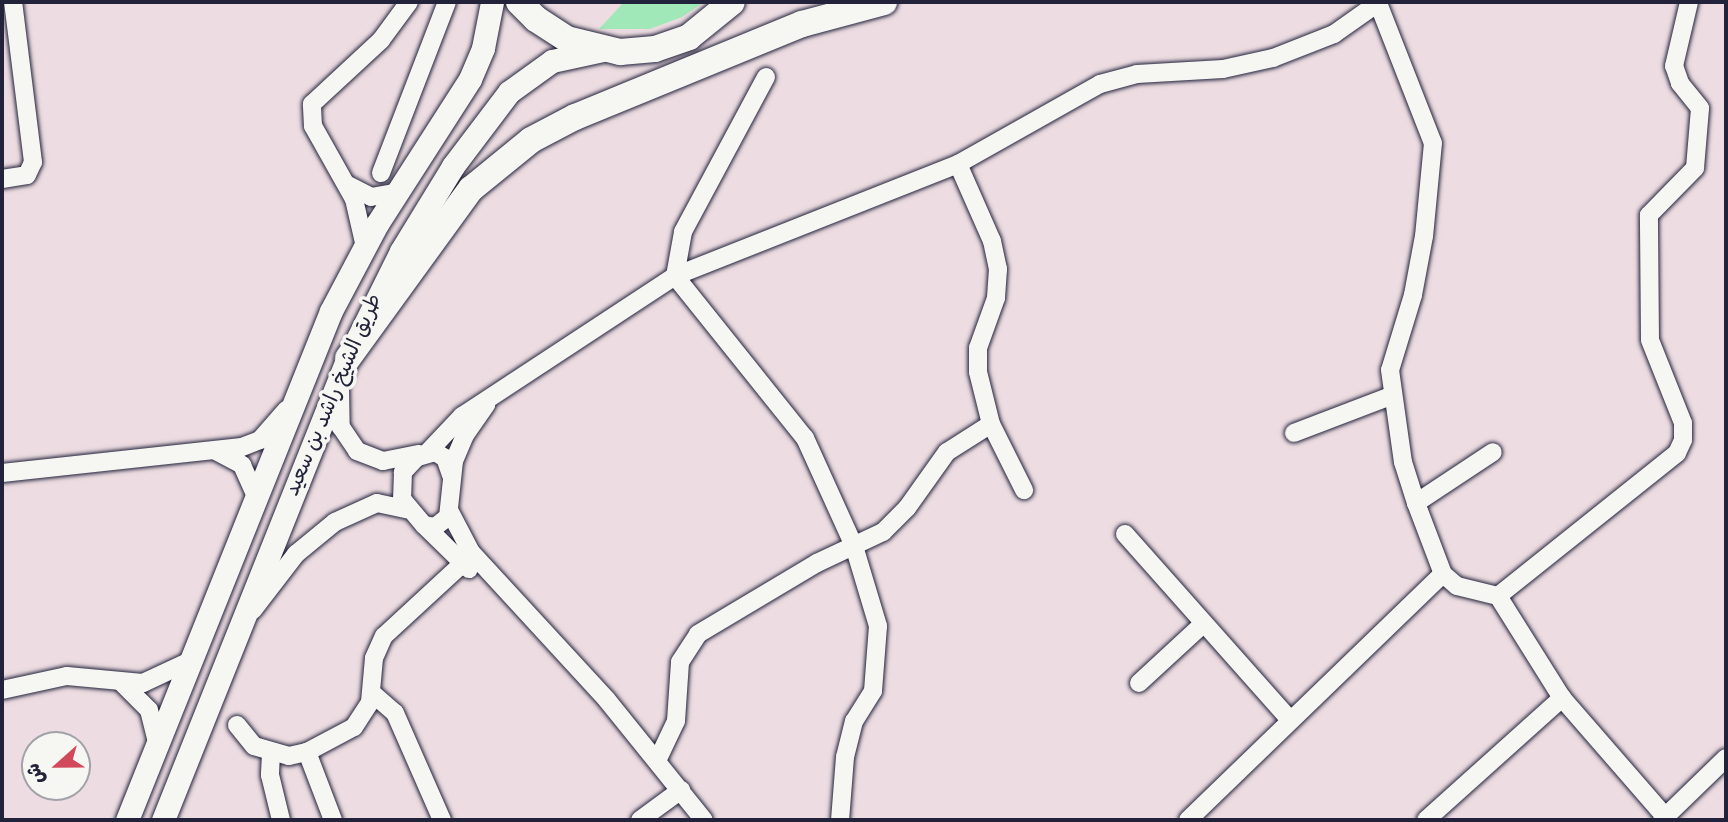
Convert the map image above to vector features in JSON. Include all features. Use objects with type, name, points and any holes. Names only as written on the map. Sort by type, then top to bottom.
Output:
[{"type":"highway","points":[[519,2],[551,30],[603,50],[638,51],[672,44],[704,28],[732,3]]},
{"type":"highway","points":[[344,369],[454,209],[509,155],[575,117],[789,30],[884,2]]},
{"type":"main road","name":"طريق الشيخ راشد بن سعيد","points":[[127,820],[331,312],[365,247],[474,72],[492,2]]},
{"type":"main road","name":"طريق الشيخ راشد بن سعيد","points":[[163,820],[344,369],[426,208],[497,105],[552,61],[603,50]]},
{"type":"street","points":[[2,179],[27,175],[33,162],[13,2]]},
{"type":"street","points":[[365,247],[360,214],[313,126],[312,104],[381,40],[409,2]]},
{"type":"street","points":[[381,173],[447,2]]},
{"type":"street","points":[[406,509],[400,479],[407,466],[425,453],[462,416],[491,400],[675,276],[958,164],[1100,84],[1137,75],[1223,69],[1273,58],[1334,34],[1378,2],[1433,143],[1424,236],[1413,295],[1396,339],[1391,396],[1416,503],[1443,574],[1457,586],[1498,596],[1562,698],[1665,819],[1726,758]]},
{"type":"street","points":[[1498,596],[1677,453],[1683,440],[1683,423],[1650,340],[1648,215],[1695,168],[1700,108],[1680,83],[1674,66],[1689,2]]},
{"type":"street","points":[[675,276],[687,225],[766,77]]},
{"type":"street","points":[[393,142],[423,155]]},
{"type":"street","points":[[958,164],[997,262],[996,298],[977,360],[991,424],[1024,490]]},
{"type":"street","points":[[346,184],[371,197],[398,192]]},
{"type":"street","points":[[675,276],[805,438],[854,546],[878,626],[879,656],[873,691],[854,721],[845,757],[840,820]]},
{"type":"street","points":[[344,369],[341,427],[357,451],[383,461],[425,453],[445,458],[451,475]]},
{"type":"street","points":[[1294,433],[1391,396]]},
{"type":"street","points":[[2,473],[216,451],[260,440],[296,400]]},
{"type":"street","points":[[491,400],[465,435],[451,475],[450,512],[471,552],[529,618],[588,678],[704,820]]},
{"type":"street","points":[[657,761],[673,732],[677,673],[691,642],[707,627],[800,572],[854,546],[896,521],[935,464],[961,441],[991,424]]},
{"type":"street","points":[[216,451],[242,465],[257,498]]},
{"type":"street","points":[[1416,503],[1493,452]]},
{"type":"street","points":[[241,627],[285,567],[322,531],[368,505],[387,503],[406,509],[463,564],[529,618]]},
{"type":"street","points":[[424,525],[440,525],[450,512]]},
{"type":"street","points":[[1125,534],[1290,720]]},
{"type":"street","points":[[237,725],[254,746],[271,754],[307,752],[354,727],[367,712],[372,693],[374,658],[384,636],[463,564]]},
{"type":"street","points":[[1188,820],[1443,574]]},
{"type":"street","points":[[1139,683],[1204,623]]},
{"type":"street","points":[[2,690],[67,676],[122,683],[154,681],[192,660]]},
{"type":"street","points":[[122,683],[149,710],[158,746]]},
{"type":"street","points":[[372,693],[396,713],[442,820]]},
{"type":"street","points":[[1426,820],[1562,698]]},
{"type":"street","points":[[307,752],[333,820]]},
{"type":"street","points":[[271,754],[270,775],[281,820]]},
{"type":"street","points":[[640,820],[681,790]]},
{"type":"green space","points":[[624,2],[704,2],[682,17],[650,29],[599,29]]}]
